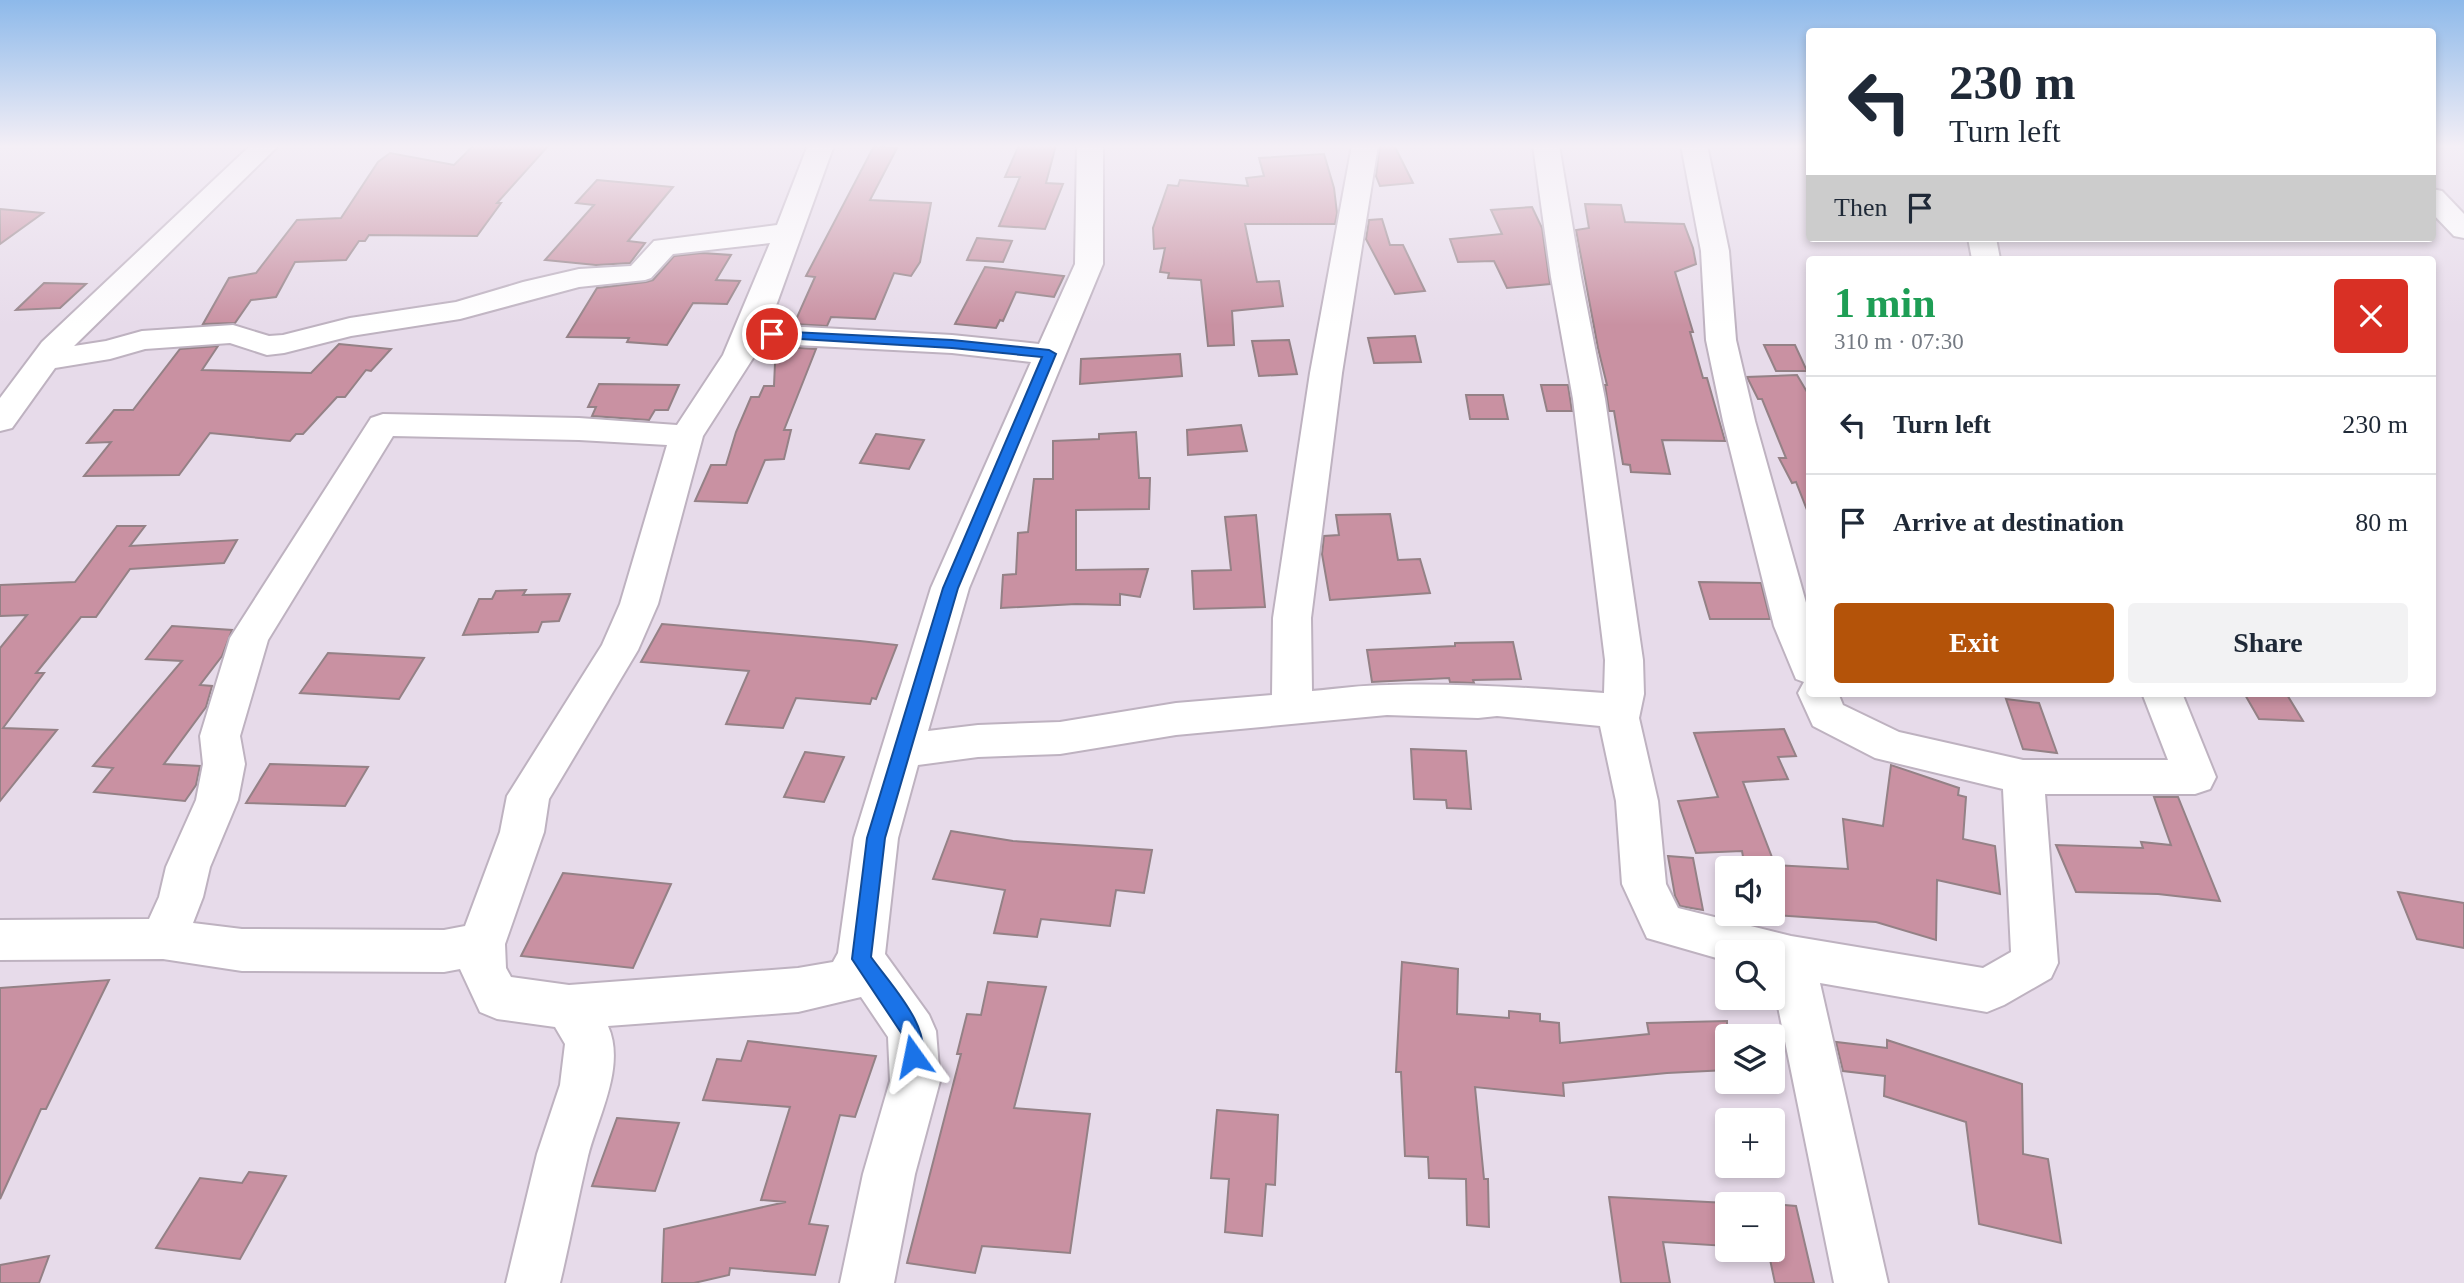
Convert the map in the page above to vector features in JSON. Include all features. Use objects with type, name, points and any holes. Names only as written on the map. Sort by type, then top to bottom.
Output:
[{"type":"street","points":[[0,421],[7,382],[48,355],[204,205]]},
{"type":"street","points":[[799,205],[739,355],[686,436],[639,604],[619,650],[528,796],[522,832],[482,944],[483,971],[497,997],[569,1007],[798,990],[846,981],[861,959],[876,838],[950,588],[1089,264],[1089,205]]},
{"type":"street","points":[[1292,710],[1292,618],[1326,373],[1355,205]]},
{"type":"street","points":[[1555,205],[1591,413],[1625,660],[1624,694],[1619,718],[1637,801],[1644,884],[1663,925],[1791,957],[1987,990],[2035,962],[2023,777]]},
{"type":"street","points":[[1706,205],[1715,251],[1721,340],[1739,421],[1793,626],[1806,659]]},
{"type":"street","points":[[2440,205],[2464,230]]},
{"type":"street","points":[[48,355],[110,350],[142,340],[233,334],[267,346],[284,344],[350,327],[460,310],[533,288],[579,278],[635,274],[641,272],[664,247],[789,232]]},
{"type":"street","points":[[746,333],[952,344],[1049,354]]},
{"type":"street","points":[[163,939],[181,897],[188,867],[216,800],[224,764],[220,736],[249,638],[383,425],[579,429],[686,436]]},
{"type":"street","points":[[1820,697],[1827,715],[1890,746],[2023,777],[2195,778],[2164,697]]},
{"type":"street","points":[[902,751],[978,741],[1060,738],[1176,719],[1387,700],[1478,703],[1497,701],[1605,709],[1619,718]]},
{"type":"street","points":[[0,940],[163,939],[242,950],[444,951],[482,944]]},
{"type":"street","points":[[1791,957],[1861,1283]]},
{"type":"street","points":[[861,959],[912,1031],[915,1081],[889,1174],[867,1283]]},
{"type":"street","points":[[533,1283],[563,1154],[585,1086],[590,1040],[569,1007]]},
{"type":"building","points":[[350,205],[500,205],[477,236],[369,235],[365,241],[359,241],[346,260],[295,262],[276,297],[251,300],[235,323],[203,324],[229,278],[256,273],[297,220],[341,218]]},
{"type":"building","points":[[594,205],[658,205],[628,241],[645,243],[630,263],[596,265],[545,260]]},
{"type":"building","points":[[843,205],[931,205],[920,262],[911,276],[894,273],[875,319],[831,317],[827,326],[794,324],[815,277],[806,276]]},
{"type":"building","points":[[1008,205],[1055,205],[1045,229],[999,226]]},
{"type":"building","points":[[1161,205],[1336,205],[1337,213],[1335,224],[1245,224],[1257,282],[1279,281],[1283,306],[1232,311],[1234,345],[1208,346],[1201,280],[1168,278],[1169,273],[1160,272],[1165,248],[1154,249],[1153,228]]},
{"type":"building","points":[[1585,205],[1621,205],[1625,222],[1684,224],[1693,248],[1696,264],[1675,272],[1703,378],[1707,378],[1725,441],[1662,440],[1670,474],[1631,472],[1630,465],[1623,464],[1614,411],[1609,411],[1607,385],[1576,230],[1589,228]]},
{"type":"building","points":[[1532,207],[1542,228],[1550,284],[1507,288],[1494,261],[1458,262],[1450,239],[1502,234],[1491,210]]},
{"type":"building","points":[[0,209],[43,213],[0,244]]},
{"type":"building","points":[[1382,219],[1390,245],[1403,245],[1425,291],[1395,294],[1366,239],[1369,220]]},
{"type":"building","points":[[977,238],[1012,241],[1003,262],[967,260]]},
{"type":"building","points":[[702,253],[731,255],[716,280],[740,281],[727,304],[693,303],[667,345],[627,342],[629,338],[567,337],[597,288],[653,280],[674,256]]},
{"type":"building","points":[[985,267],[1064,276],[1054,297],[1016,292],[1003,321],[1000,320],[996,328],[955,324]]},
{"type":"building","points":[[44,283],[86,284],[60,308],[16,310]]},
{"type":"building","points":[[1415,336],[1421,362],[1374,363],[1368,338]]},
{"type":"building","points":[[1289,340],[1297,374],[1259,376],[1252,341]]},
{"type":"building","points":[[339,344],[391,349],[371,371],[366,370],[345,397],[337,397],[303,434],[296,434],[290,441],[210,433],[179,475],[84,476],[111,442],[87,443],[114,410],[133,410],[180,349],[218,346],[202,370],[311,373]]},
{"type":"building","points":[[1764,345],[1795,345],[1806,371],[1776,371]]},
{"type":"building","points":[[783,347],[816,349],[784,430],[791,430],[784,459],[765,460],[747,503],[695,501],[711,465],[726,465],[751,397],[759,397],[764,386],[774,386],[775,363]]},
{"type":"building","points":[[1180,354],[1182,376],[1080,384],[1081,359]]},
{"type":"building","points":[[1797,375],[1806,390],[1806,507],[1796,482],[1792,483],[1779,458],[1786,458],[1762,399],[1758,399],[1747,377]]},
{"type":"building","points":[[599,384],[679,385],[668,410],[655,410],[649,420],[592,416],[596,407],[588,407]]},
{"type":"building","points":[[1541,385],[1568,385],[1572,411],[1547,411]]},
{"type":"building","points":[[1466,395],[1503,395],[1508,419],[1470,419]]},
{"type":"building","points":[[1241,425],[1247,451],[1188,455],[1187,430]]},
{"type":"building","points":[[1136,432],[1139,478],[1150,478],[1149,509],[1076,510],[1076,570],[1148,569],[1140,597],[1120,594],[1120,605],[1076,604],[1001,608],[1003,575],[1016,574],[1018,533],[1028,532],[1034,479],[1053,479],[1053,441],[1099,439],[1099,434]]},
{"type":"building","points":[[876,434],[924,440],[909,469],[860,463]]},
{"type":"building","points":[[1390,514],[1398,560],[1420,559],[1430,593],[1330,600],[1322,554],[1324,536],[1339,535],[1336,515]]},
{"type":"building","points":[[1256,515],[1265,607],[1194,609],[1192,571],[1231,570],[1225,517]]},
{"type":"building","points":[[117,526],[145,526],[130,546],[237,540],[224,563],[130,569],[96,617],[81,617],[36,673],[44,673],[3,728],[57,730],[0,801],[0,648],[27,615],[0,616],[0,585],[75,582]]},
{"type":"building","points":[[1699,582],[1761,583],[1770,619],[1710,619]]},
{"type":"building","points":[[526,590],[523,595],[570,594],[559,621],[542,622],[538,632],[463,635],[479,599],[492,599],[496,591]]},
{"type":"building","points":[[662,624],[897,645],[876,699],[872,698],[870,704],[796,698],[783,728],[726,724],[749,671],[641,662]]},
{"type":"building","points":[[172,626],[232,630],[222,656],[200,685],[212,686],[206,707],[164,764],[200,766],[196,785],[185,801],[94,792],[113,768],[93,766],[182,661],[146,659]]},
{"type":"building","points":[[1513,642],[1521,679],[1473,680],[1474,683],[1450,682],[1449,678],[1372,682],[1367,650],[1455,646],[1455,643]]},
{"type":"building","points":[[328,653],[424,658],[399,699],[300,693]]},
{"type":"building","points":[[2246,697],[2288,697],[2303,721],[2259,719]]},
{"type":"building","points":[[2006,699],[2039,703],[2057,753],[2023,749]]},
{"type":"building","points":[[1784,729],[1796,756],[1778,757],[1788,779],[1743,782],[1772,856],[1743,856],[1742,851],[1696,853],[1678,801],[1718,797],[1694,733]]},
{"type":"building","points":[[1411,749],[1466,751],[1471,809],[1447,808],[1446,800],[1414,799]]},
{"type":"building","points":[[805,752],[844,757],[824,802],[784,797]]},
{"type":"building","points":[[270,764],[368,767],[345,806],[246,803]]},
{"type":"building","points":[[1891,765],[1959,788],[1958,795],[1966,797],[1963,839],[1995,846],[2000,894],[1937,880],[1936,940],[1876,922],[1785,916],[1785,866],[1848,869],[1843,819],[1883,826]]},
{"type":"building","points":[[2154,797],[2178,797],[2220,901],[2158,894],[2076,892],[2056,845],[2143,848],[2141,842],[2171,845]]},
{"type":"building","points":[[951,831],[1013,841],[1152,850],[1144,893],[1116,890],[1110,926],[1041,919],[1037,937],[994,933],[1005,890],[933,879]]},
{"type":"building","points":[[1668,856],[1693,858],[1703,910],[1680,906],[1675,896]]},
{"type":"building","points":[[563,873],[671,884],[633,968],[521,956]]},
{"type":"building","points":[[2398,892],[2464,903],[2464,948],[2417,939]]},
{"type":"building","points":[[1402,962],[1458,969],[1457,1014],[1509,1018],[1509,1011],[1540,1014],[1540,1021],[1559,1023],[1560,1043],[1649,1034],[1647,1023],[1727,1021],[1727,1024],[1715,1024],[1715,1071],[1563,1083],[1564,1096],[1475,1087],[1484,1179],[1488,1179],[1489,1227],[1467,1225],[1466,1179],[1429,1178],[1428,1157],[1405,1156],[1401,1072],[1396,1072]]},
{"type":"building","points":[[109,980],[46,1109],[41,1109],[0,1199],[0,988]]},
{"type":"building","points":[[988,982],[1046,987],[1014,1108],[1090,1114],[1070,1253],[982,1246],[975,1273],[907,1263],[961,1054],[957,1054],[967,1014],[981,1015]]},
{"type":"building","points":[[1887,1040],[2022,1084],[2023,1154],[2048,1159],[2061,1243],[1979,1224],[1966,1122],[1884,1096],[1885,1076],[1843,1071],[1836,1042],[1887,1048]]},
{"type":"building","points":[[748,1041],[876,1056],[855,1117],[840,1115],[809,1224],[828,1226],[815,1275],[730,1268],[729,1275],[694,1283],[662,1283],[664,1229],[786,1202],[761,1200],[790,1107],[703,1100],[717,1059],[741,1061]]},
{"type":"building","points":[[1217,1110],[1278,1115],[1275,1185],[1266,1184],[1262,1236],[1225,1232],[1229,1179],[1211,1178]]},
{"type":"building","points":[[617,1118],[679,1123],[655,1191],[592,1186]]},
{"type":"building","points":[[249,1172],[286,1176],[240,1259],[156,1248],[200,1178],[242,1183]]},
{"type":"building","points":[[1609,1197],[1715,1202],[1715,1245],[1663,1242],[1670,1283],[1621,1283]]},
{"type":"building","points":[[1785,1205],[1796,1206],[1814,1283],[1775,1283],[1771,1262],[1785,1262]]},
{"type":"building","points":[[49,1256],[39,1283],[0,1283],[0,1265]]},
{"type":"route","points":[[772,334],[952,344],[1049,354],[950,588],[876,838],[861,959],[912,1031],[913,1056]]}]
